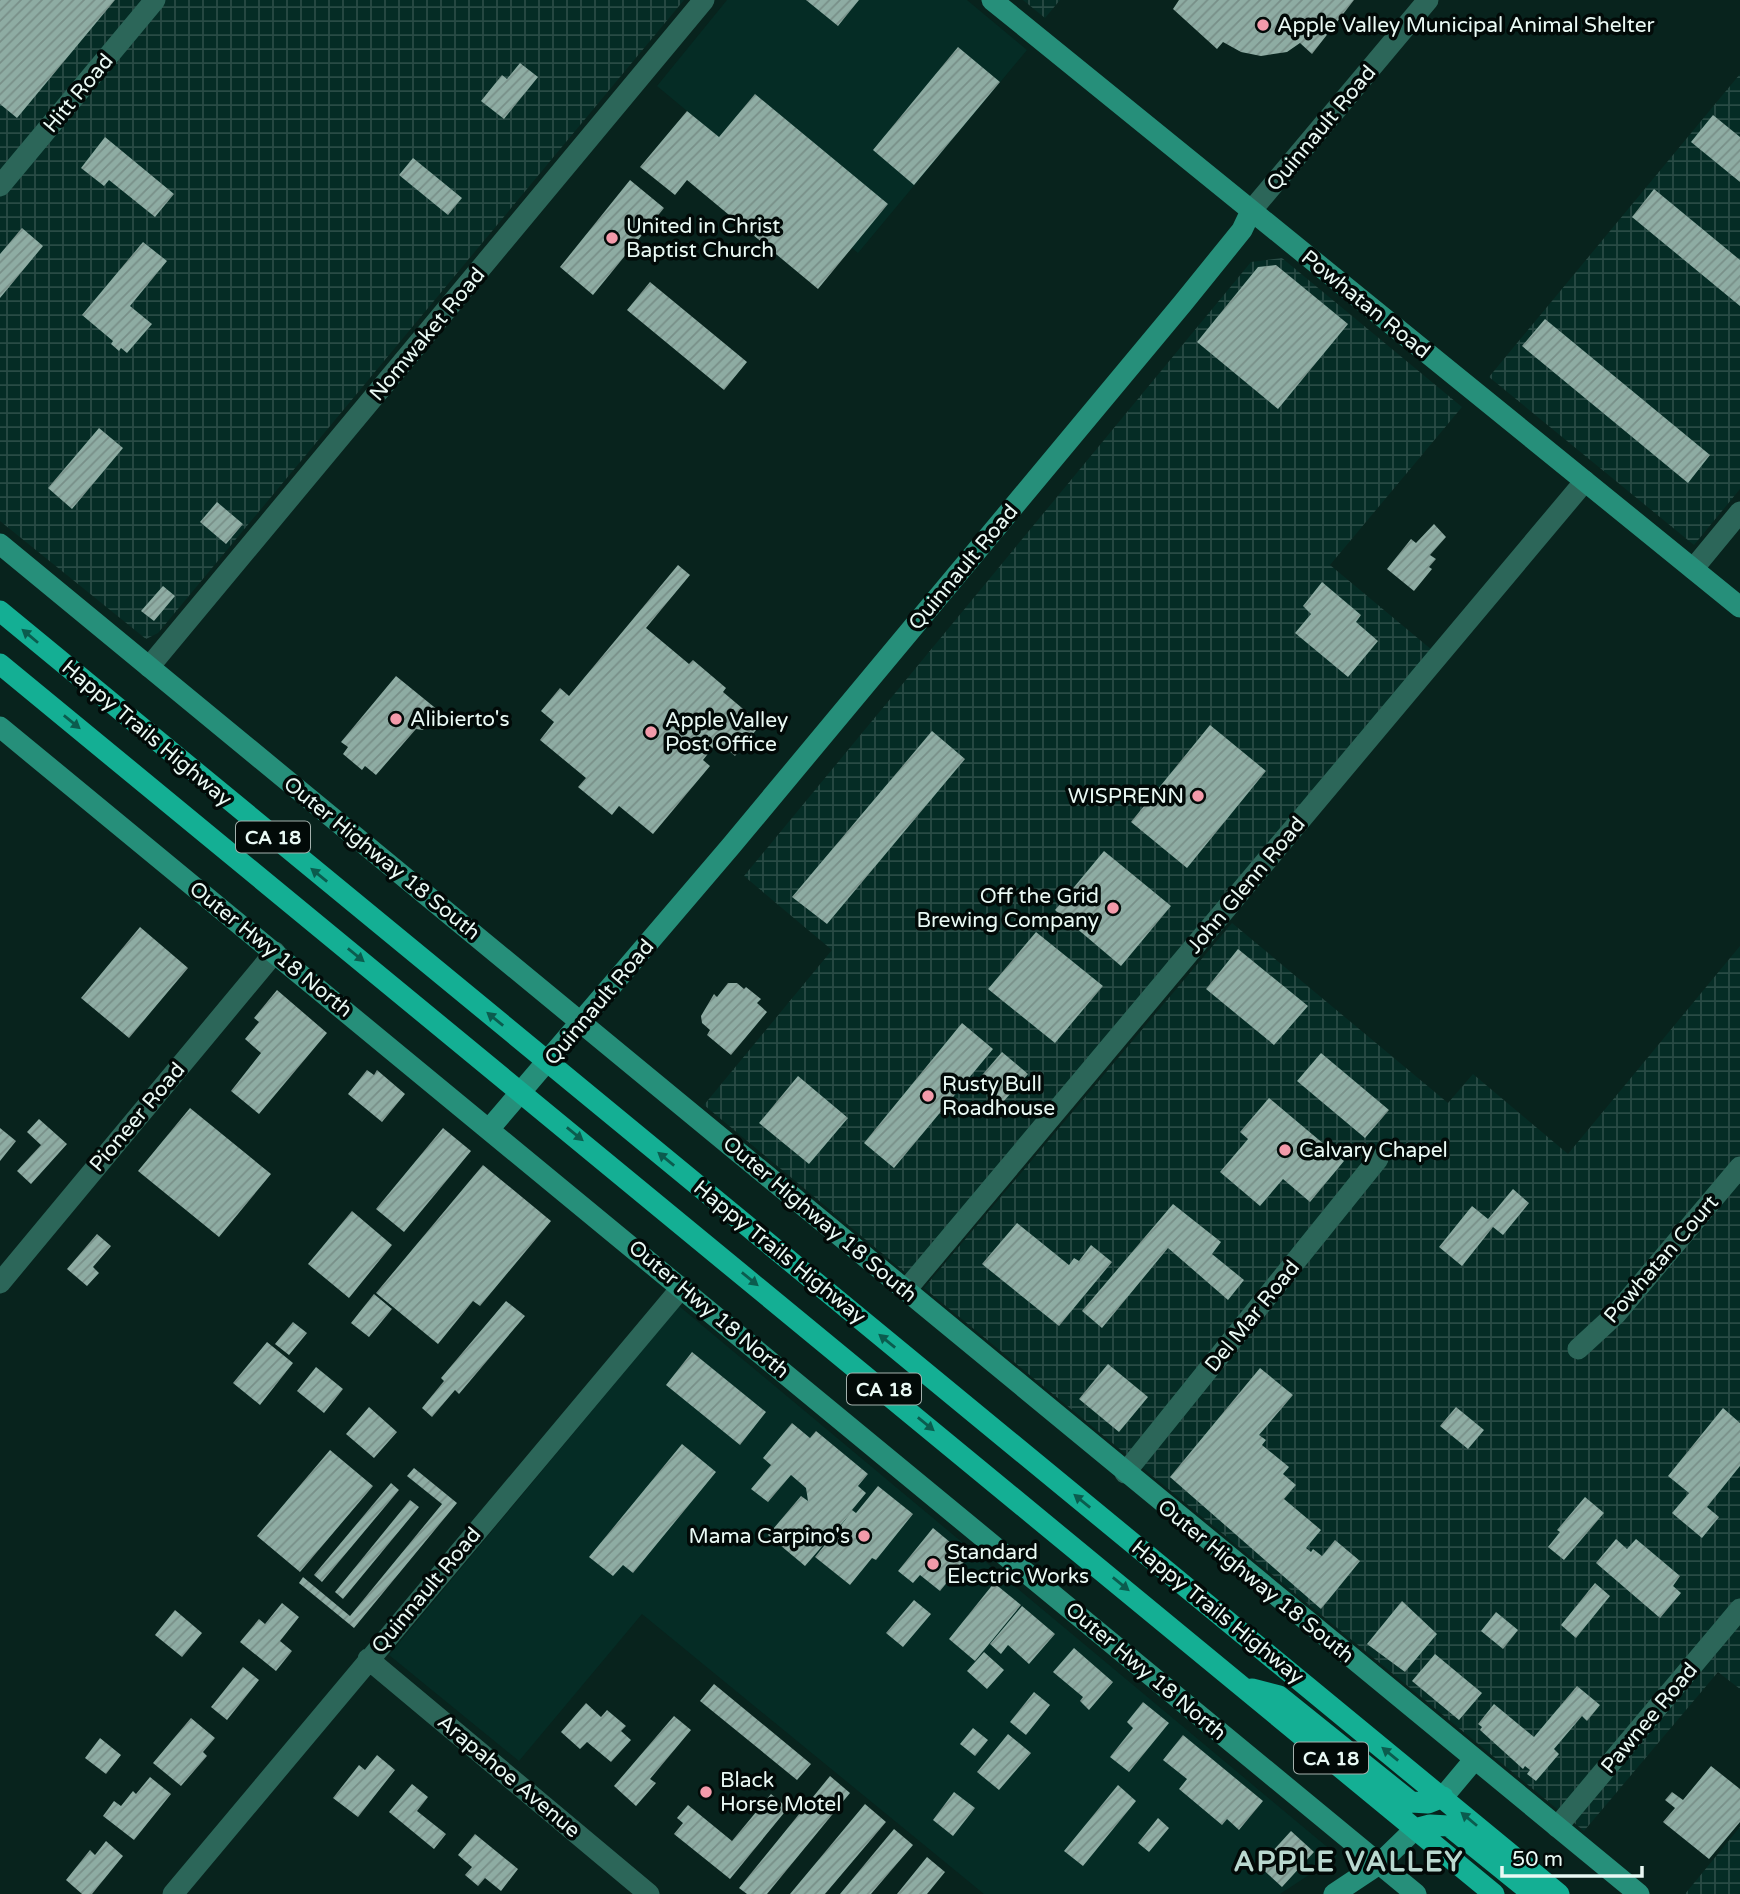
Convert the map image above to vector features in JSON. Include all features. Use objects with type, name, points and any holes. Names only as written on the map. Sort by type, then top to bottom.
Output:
[{"type":"main road","name":"Happy Trails Highway","points":[[0,611],[1559,1894]]},
{"type":"main road","name":"Happy Trails Highway","points":[[0,664],[522,1091],[1494,1894]]},
{"type":"main road","points":[[1247,1688],[1279,1696],[1411,1802],[1428,1803],[1443,1797]]},
{"type":"main road","points":[[1415,1829],[1430,1825],[1448,1826],[1533,1894]]},
{"type":"street","name":"Hitt Road","points":[[0,186],[155,0]]},
{"type":"street","name":"Nomwaket Road","points":[[149,667],[704,0]]},
{"type":"street","name":"Powhatan Road","points":[[992,0],[1740,607]]},
{"type":"street","name":"Quinnault Road","points":[[490,1128],[548,1063],[1175,314],[1242,230],[1251,211],[1428,0]]},
{"type":"street","name":"John Glenn Road","points":[[906,1290],[1585,481]]},
{"type":"street","points":[[1693,569],[1740,512]]},
{"type":"street","name":"Outer Highway 18 South","points":[[0,544],[1639,1894]]},
{"type":"street","name":"Outer Hwy 18 North","points":[[0,726],[1416,1894]]},
{"type":"street","name":"Pioneer Road","points":[[0,1283],[275,952]]},
{"type":"street","name":"Del Mar Road","points":[[1125,1473],[1378,1159]]},
{"type":"street","name":"Powhatan Court","points":[[1578,1349],[1616,1314],[1740,1167]]},
{"type":"street","name":"Quinnault Road","points":[[173,1894],[682,1287]]},
{"type":"street","name":"Pawnee Road","points":[[1557,1827],[1740,1609]]},
{"type":"street","name":"Arapahoe Avenue","points":[[368,1659],[649,1894]]},
{"type":"street","points":[[1443,1797],[1474,1760]]},
{"type":"street","points":[[1334,1894],[1379,1864],[1415,1829]]},
{"type":"shaded area","points":[[0,0],[684,0],[158,633],[146,639],[0,521]]},
{"type":"shaded area","points":[[727,0],[967,0],[1027,50],[858,253],[657,86]]},
{"type":"shaded area","points":[[1023,0],[1060,0],[1045,18]]},
{"type":"shaded area","points":[[1740,74],[1740,489],[1694,545],[1489,377]]},
{"type":"shaded area","points":[[1282,258],[1462,407],[1330,565],[1432,650],[907,1274],[704,1105],[832,950],[744,876],[1251,262]]},
{"type":"shaded area","points":[[1232,923],[1448,1103],[1473,1074],[1568,1154],[1740,946],[1740,1689],[1718,1672],[1584,1831],[924,1288]]},
{"type":"shaded area","points":[[679,1306],[1338,1856],[1280,1894],[984,1894],[642,1614],[519,1761],[389,1655]]},
{"type":"shaded area","points":[[1740,1827],[1740,1894],[1685,1894]]},
{"type":"building","points":[[0,0],[115,0],[17,118],[0,104]]},
{"type":"building","points":[[806,0],[859,0],[838,26]]},
{"type":"building","name":"Apple Valley Municipal Animal Shelter","points":[[1179,0],[1354,0],[1312,54],[1300,43],[1287,52],[1261,56],[1241,52],[1223,42],[1217,49],[1173,9]]},
{"type":"building","points":[[958,47],[1000,82],[914,185],[873,150]]},
{"type":"building","points":[[520,63],[538,77],[504,119],[481,101],[502,75],[507,79]]},
{"type":"building","points":[[755,94],[888,204],[818,289],[687,180],[675,195],[640,167],[687,111],[719,137]]},
{"type":"building","points":[[1713,115],[1740,137],[1740,182],[1691,142]]},
{"type":"building","points":[[105,137],[174,194],[155,217],[109,180],[104,186],[81,168]]},
{"type":"building","points":[[413,158],[462,198],[448,215],[399,175]]},
{"type":"building","name":"United in Christ Baptist Church","points":[[630,180],[664,208],[593,295],[560,267]]},
{"type":"building","points":[[1654,189],[1740,260],[1740,306],[1632,217]]},
{"type":"building","points":[[22,228],[43,246],[0,298],[0,254]]},
{"type":"building","points":[[143,242],[167,261],[130,306],[152,324],[127,353],[121,348],[119,351],[111,344],[113,341],[82,315]]},
{"type":"building","points":[[1276,265],[1348,324],[1278,409],[1197,342],[1258,267]]},
{"type":"building","points":[[650,282],[747,362],[724,390],[627,310]]},
{"type":"building","points":[[1545,319],[1710,455],[1688,483],[1522,346]]},
{"type":"building","points":[[99,428],[123,448],[72,509],[48,488]]},
{"type":"building","points":[[217,502],[243,524],[226,544],[200,522]]},
{"type":"building","points":[[1434,524],[1446,537],[1430,555],[1436,559],[1429,567],[1432,569],[1414,591],[1387,569],[1411,539],[1416,543]]},
{"type":"building","name":"Apple Valley Post Office","points":[[678,565],[690,575],[646,628],[689,664],[693,660],[726,688],[723,692],[761,724],[735,756],[718,741],[703,760],[710,766],[653,834],[619,806],[612,815],[578,787],[586,778],[540,740],[554,722],[541,711],[560,688],[569,696]]},
{"type":"building","points":[[1322,582],[1361,615],[1356,622],[1378,641],[1348,677],[1295,633],[1311,614],[1303,606]]},
{"type":"building","points":[[163,586],[175,596],[154,621],[141,611]]},
{"type":"building","name":"Alibierto's","points":[[396,676],[439,711],[423,730],[416,729],[376,775],[365,766],[362,770],[343,754],[348,747],[341,742]]},
{"type":"building","name":"WISPRENN","points":[[1210,725],[1266,771],[1187,868],[1131,822]]},
{"type":"building","points":[[932,731],[965,759],[827,924],[792,897]]},
{"type":"building","name":"Off the Grid Brewing Company","points":[[1104,851],[1171,906],[1121,966],[1055,910]]},
{"type":"building","points":[[140,927],[188,968],[129,1038],[81,998]]},
{"type":"building","points":[[1036,932],[1103,986],[1055,1043],[988,989]]},
{"type":"building","points":[[1238,949],[1308,1006],[1274,1045],[1206,989]]},
{"type":"building","points":[[728,983],[737,983],[744,989],[746,987],[761,999],[757,1003],[767,1012],[731,1055],[707,1035],[710,1030],[702,1023],[701,1016],[714,994],[717,997]]},
{"type":"building","points":[[277,990],[327,1033],[259,1114],[231,1091],[261,1053],[245,1039],[259,1022],[254,1018]]},
{"type":"building","name":"Rusty Bull Roadhouse","points":[[962,1023],[993,1049],[894,1168],[864,1143]]},
{"type":"building","points":[[1002,1052],[1028,1074],[1002,1103],[977,1081]]},
{"type":"building","points":[[1321,1053],[1389,1110],[1365,1138],[1297,1081]]},
{"type":"building","points":[[367,1070],[374,1075],[377,1070],[405,1094],[382,1122],[348,1094]]},
{"type":"building","points":[[798,1076],[848,1118],[809,1164],[759,1123]]},
{"type":"building","name":"Calvary Chapel","points":[[1269,1098],[1344,1161],[1310,1202],[1283,1179],[1260,1206],[1220,1172],[1248,1139],[1240,1132]]},
{"type":"building","points":[[190,1108],[271,1174],[219,1237],[138,1171]]},
{"type":"building","points":[[39,1119],[67,1144],[31,1184],[17,1171],[41,1145],[27,1132]]},
{"type":"building","points":[[0,1128],[16,1141],[0,1161]]},
{"type":"building","points":[[443,1128],[471,1151],[404,1232],[376,1209]]},
{"type":"building","points":[[483,1165],[551,1221],[480,1306],[473,1301],[438,1344],[376,1293]]},
{"type":"building","points":[[1513,1189],[1529,1203],[1503,1235],[1493,1227],[1462,1266],[1439,1247],[1472,1206],[1488,1219]]},
{"type":"building","points":[[1173,1204],[1221,1242],[1212,1254],[1244,1280],[1228,1300],[1168,1248],[1102,1328],[1082,1311]]},
{"type":"building","points":[[352,1211],[392,1245],[349,1298],[308,1264]]},
{"type":"building","points":[[1017,1223],[1069,1265],[1074,1258],[1079,1261],[1091,1245],[1112,1262],[1059,1326],[982,1264]]},
{"type":"building","points":[[97,1234],[111,1246],[93,1267],[99,1273],[87,1286],[67,1269]]},
{"type":"building","points":[[374,1294],[392,1309],[369,1337],[351,1323]]},
{"type":"building","points":[[506,1301],[525,1316],[459,1394],[455,1390],[432,1417],[422,1408],[444,1381],[441,1378]]},
{"type":"building","points":[[293,1322],[307,1333],[289,1355],[275,1344]]},
{"type":"building","points":[[267,1342],[293,1363],[260,1405],[233,1383]]},
{"type":"building","points":[[692,1352],[766,1412],[740,1445],[666,1385]]},
{"type":"building","points":[[1108,1364],[1148,1397],[1119,1432],[1079,1399]]},
{"type":"building","points":[[316,1367],[343,1389],[324,1413],[297,1391]]},
{"type":"building","points":[[1260,1368],[1293,1395],[1259,1435],[1266,1440],[1262,1445],[1289,1467],[1283,1474],[1296,1485],[1284,1499],[1321,1530],[1306,1548],[1311,1552],[1313,1549],[1322,1556],[1335,1540],[1360,1561],[1321,1609],[1170,1477]]},
{"type":"building","points":[[369,1407],[397,1432],[374,1458],[346,1434]]},
{"type":"building","points":[[1456,1407],[1484,1430],[1468,1449],[1440,1426]]},
{"type":"building","points":[[1723,1408],[1740,1423],[1740,1466],[1707,1507],[1719,1517],[1702,1538],[1672,1513],[1689,1493],[1668,1476]]},
{"type":"building","points":[[792,1423],[810,1438],[816,1431],[868,1474],[858,1486],[866,1493],[852,1510],[856,1513],[878,1486],[913,1514],[876,1560],[872,1558],[850,1585],[815,1557],[850,1514],[805,1566],[768,1535],[801,1496],[808,1501],[806,1488],[791,1475],[768,1502],[751,1489],[771,1465],[763,1458]]},
{"type":"building","points":[[682,1444],[716,1472],[633,1573],[623,1565],[613,1576],[589,1557]]},
{"type":"building","points":[[330,1450],[373,1486],[300,1572],[257,1536]]},
{"type":"building","points":[[414,1468],[457,1503],[354,1628],[299,1583],[303,1577],[350,1616],[442,1504],[407,1476]]},
{"type":"building","points":[[391,1483],[399,1490],[322,1582],[314,1575]]},
{"type":"building","points":[[1585,1497],[1604,1513],[1564,1560],[1548,1547],[1560,1532],[1557,1530]]},
{"type":"building","points":[[410,1500],[419,1507],[343,1599],[335,1592]]},
{"type":"building","name":"Standard Electric Works","points":[[933,1528],[968,1557],[940,1591],[920,1575],[913,1583],[898,1571]]},
{"type":"building","points":[[1616,1539],[1627,1549],[1636,1539],[1680,1576],[1673,1586],[1681,1593],[1660,1618],[1596,1563]]},
{"type":"building","points":[[994,1583],[1021,1605],[975,1661],[949,1639]]},
{"type":"building","points":[[1595,1583],[1610,1596],[1576,1638],[1561,1625]]},
{"type":"building","points":[[914,1600],[931,1614],[903,1647],[886,1633]]},
{"type":"building","points":[[1402,1601],[1437,1634],[1405,1672],[1367,1644]]},
{"type":"building","points":[[282,1603],[299,1617],[280,1641],[292,1651],[276,1671],[240,1642],[259,1619],[265,1624]]},
{"type":"building","points":[[1022,1606],[1055,1634],[1029,1664],[1008,1645],[1001,1654],[990,1644]]},
{"type":"building","points":[[175,1610],[202,1633],[182,1657],[155,1635]]},
{"type":"building","points":[[1496,1612],[1518,1630],[1503,1649],[1481,1631]]},
{"type":"building","points":[[1074,1648],[1113,1682],[1089,1710],[1080,1701],[1083,1697],[1053,1672]]},
{"type":"building","points":[[984,1652],[1004,1670],[987,1689],[967,1671]]},
{"type":"building","points":[[1435,1654],[1482,1693],[1459,1720],[1412,1681]]},
{"type":"building","points":[[243,1667],[259,1680],[227,1720],[211,1707]]},
{"type":"building","points":[[714,1684],[811,1764],[797,1780],[700,1701]]},
{"type":"building","points":[[1577,1686],[1600,1705],[1587,1721],[1582,1716],[1554,1749],[1559,1754],[1536,1781],[1527,1774],[1530,1770],[1525,1766],[1523,1769],[1480,1730],[1482,1727],[1478,1724],[1494,1704],[1534,1737]]},
{"type":"building","points":[[1034,1692],[1050,1705],[1026,1735],[1010,1722]]},
{"type":"building","points":[[1143,1702],[1169,1723],[1129,1772],[1110,1757],[1133,1728],[1127,1722]]},
{"type":"building","points":[[586,1703],[601,1717],[607,1710],[626,1726],[621,1731],[631,1740],[611,1762],[587,1742],[580,1749],[561,1732]]},
{"type":"building","points":[[674,1716],[691,1730],[650,1779],[656,1783],[636,1806],[614,1786]]},
{"type":"building","points":[[191,1718],[215,1738],[203,1752],[207,1756],[181,1786],[153,1763]]},
{"type":"building","points":[[973,1728],[988,1740],[975,1756],[960,1744]]},
{"type":"building","points":[[1008,1734],[1031,1753],[999,1790],[977,1772]]},
{"type":"building","points":[[1183,1735],[1263,1801],[1239,1830],[1227,1819],[1222,1825],[1179,1789],[1187,1779],[1163,1760]]},
{"type":"building","points":[[100,1738],[121,1755],[106,1774],[85,1758]]},
{"type":"building","points":[[377,1755],[395,1770],[358,1817],[333,1798],[359,1765],[365,1770]]},
{"type":"building","points":[[1711,1766],[1740,1789],[1740,1822],[1709,1859],[1663,1822],[1675,1808],[1665,1800],[1672,1792],[1683,1800]]},
{"type":"building","points":[[830,1776],[850,1793],[767,1894],[747,1894],[739,1888]]},
{"type":"building","points":[[150,1777],[171,1794],[134,1840],[103,1816],[114,1801],[121,1806],[133,1791],[136,1794]]},
{"type":"building","points":[[412,1784],[428,1797],[417,1811],[446,1834],[434,1849],[389,1812]]},
{"type":"building","points":[[1118,1785],[1136,1801],[1083,1866],[1064,1851]]},
{"type":"building","points":[[954,1792],[975,1808],[953,1836],[933,1820]]},
{"type":"building","points":[[771,1794],[788,1808],[730,1879],[674,1834],[683,1823],[677,1818],[688,1805],[732,1841]]},
{"type":"building","points":[[865,1804],[886,1822],[825,1894],[790,1894]]},
{"type":"building","points":[[1158,1818],[1169,1828],[1149,1852],[1138,1843]]},
{"type":"building","points":[[894,1829],[913,1845],[871,1894],[840,1894]]},
{"type":"building","points":[[1291,1831],[1314,1852],[1282,1887],[1259,1866]]},
{"type":"building","points":[[475,1834],[518,1869],[501,1891],[485,1878],[478,1886],[465,1875],[472,1867],[458,1855]]},
{"type":"building","points":[[106,1841],[123,1856],[92,1894],[82,1894],[66,1880],[90,1850],[95,1855]]},
{"type":"building","points":[[927,1857],[945,1872],[927,1894],[897,1894]]},
{"type":"place","name":"Apple Valley Municipal Animal Shelter","points":[[1263,25]]},
{"type":"place","name":"United in Christ Baptist Church","points":[[612,238]]},
{"type":"place","name":"Alibierto's","points":[[396,719]]},
{"type":"place","name":"Apple Valley Post Office","points":[[651,732]]},
{"type":"place","name":"WISPRENN","points":[[1198,796]]},
{"type":"place","name":"Off the Grid Brewing Company","points":[[1113,908]]},
{"type":"place","name":"Rusty Bull Roadhouse","points":[[928,1096]]},
{"type":"place","name":"Calvary Chapel","points":[[1285,1150]]},
{"type":"place","name":"Mama Carpino's","points":[[864,1536]]},
{"type":"place","name":"Standard Electric Works","points":[[933,1564]]},
{"type":"place","name":"Black Horse Motel","points":[[706,1792]]},
{"type":"district","name":"APPLE VALLEY","points":[[1349,1861]]}]
